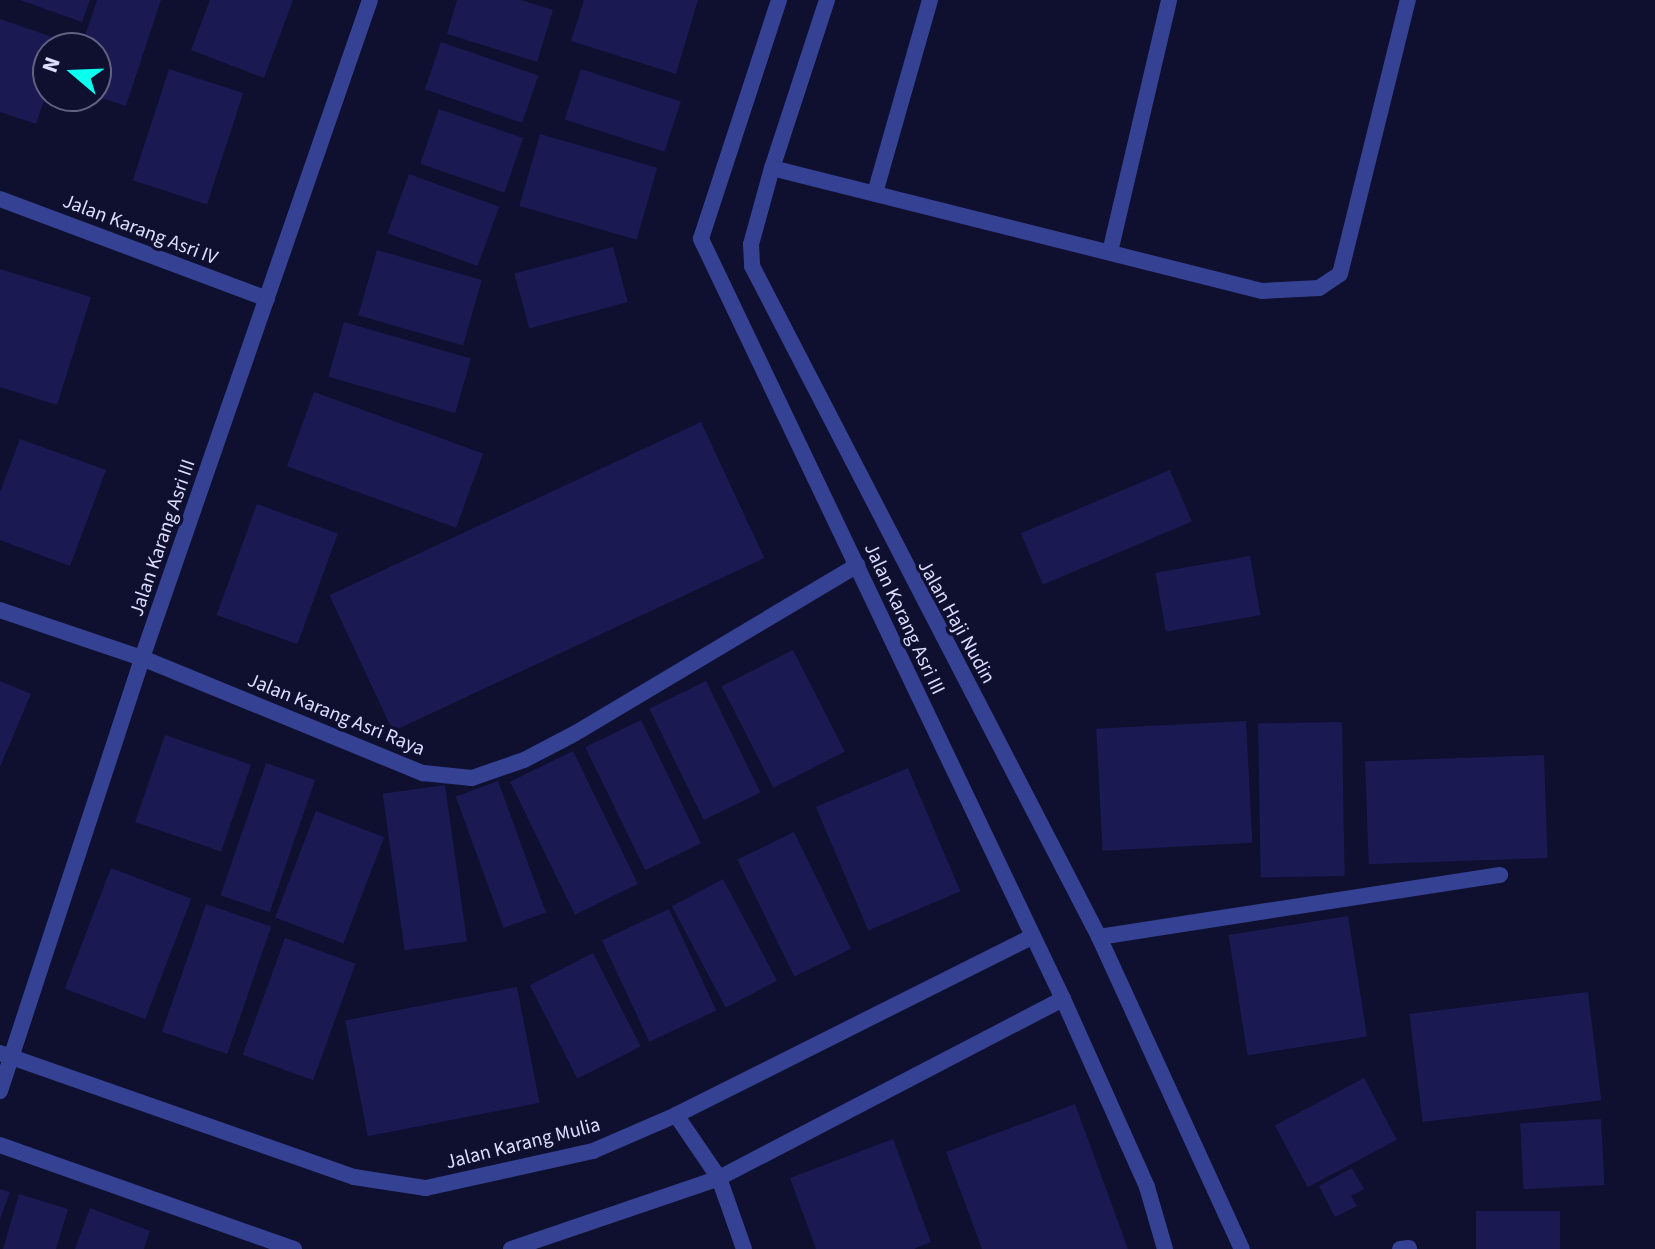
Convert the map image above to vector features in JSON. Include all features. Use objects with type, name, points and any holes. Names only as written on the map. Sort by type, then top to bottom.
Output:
[{"type":"street","name":"Jalan Karang Asri III","points":[[0,1091],[5,1055],[370,0]]},
{"type":"street","name":"Jalan Karang Asri III","points":[[779,0],[701,239],[1063,999],[1147,1187],[1165,1249]]},
{"type":"street","name":"Jalan Haji Nudin","points":[[827,0],[772,168],[751,244],[752,266],[1099,937],[1242,1249]]},
{"type":"street","points":[[875,193],[930,0]]},
{"type":"street","points":[[1110,252],[1169,0]]},
{"type":"street","points":[[772,168],[1262,291],[1319,288],[1340,274],[1408,0]]},
{"type":"street","name":"Jalan Karang Asri IV","points":[[0,199],[267,299]]},
{"type":"street","name":"Jalan Karang Asri Raya","points":[[0,610],[142,658],[423,773],[472,778],[524,760],[574,734],[857,565]]},
{"type":"street","points":[[1099,937],[1500,875]]},
{"type":"street","name":"Jalan Karang Mulia","points":[[5,1055],[354,1177],[426,1188],[593,1151],[676,1115],[1031,937]]},
{"type":"street","points":[[511,1249],[719,1178],[1063,999]]},
{"type":"street","points":[[676,1115],[719,1178],[744,1249]]},
{"type":"street","points":[[0,1145],[294,1249]]},
{"type":"building","points":[[20,0],[90,0],[82,22]]},
{"type":"building","points":[[97,0],[161,0],[126,106],[112,101],[112,32],[86,32]]},
{"type":"building","points":[[210,0],[293,0],[264,78],[191,50]]},
{"type":"building","points":[[457,0],[521,0],[553,10],[537,62],[447,34]]},
{"type":"building","points":[[584,0],[698,0],[676,74],[571,41]]},
{"type":"building","points":[[0,19],[38,32],[32,32],[32,112],[40,112],[36,124],[0,112]]},
{"type":"building","points":[[441,42],[538,76],[522,123],[425,89]]},
{"type":"building","points":[[169,69],[243,93],[207,204],[133,180]]},
{"type":"building","points":[[581,69],[681,101],[664,152],[565,119]]},
{"type":"building","points":[[439,109],[523,138],[504,193],[420,164]]},
{"type":"building","points":[[540,134],[657,168],[637,240],[519,206]]},
{"type":"building","points":[[409,174],[499,207],[478,266],[387,233]]},
{"type":"building","points":[[613,247],[628,302],[529,328],[514,273]]},
{"type":"building","points":[[377,250],[482,280],[463,345],[358,315]]},
{"type":"building","points":[[0,269],[91,297],[57,405],[0,387]]},
{"type":"building","points":[[344,322],[471,358],[455,413],[328,377]]},
{"type":"building","points":[[314,392],[483,454],[456,528],[287,466]]},
{"type":"building","points":[[701,422],[764,558],[393,731],[329,595]]},
{"type":"building","points":[[20,439],[106,470],[70,566],[0,540],[0,492]]},
{"type":"building","points":[[1170,470],[1192,522],[1043,585],[1021,533]]},
{"type":"building","points":[[257,504],[338,533],[297,644],[217,615]]},
{"type":"building","points":[[1250,556],[1260,615],[1166,632],[1155,573]]},
{"type":"building","points":[[793,650],[845,752],[773,788],[722,686]]},
{"type":"building","points":[[0,681],[31,694],[0,767]]},
{"type":"building","points":[[706,681],[760,792],[704,820],[649,709]]},
{"type":"building","points":[[641,720],[701,843],[645,870],[585,747]]},
{"type":"building","points":[[1246,721],[1252,843],[1103,851],[1096,729]]},
{"type":"building","points":[[1342,722],[1345,876],[1261,877],[1258,723]]},
{"type":"building","points":[[165,735],[251,765],[221,852],[135,822]]},
{"type":"building","points":[[573,751],[638,884],[575,915],[510,782]]},
{"type":"building","points":[[1544,755],[1548,858],[1369,864],[1365,761]]},
{"type":"building","points":[[266,763],[315,780],[270,912],[220,895]]},
{"type":"building","points":[[908,768],[960,891],[868,930],[816,807]]},
{"type":"building","points":[[498,781],[546,913],[504,928],[456,796]]},
{"type":"building","points":[[445,785],[467,941],[405,950],[383,794]]},
{"type":"building","points":[[316,811],[384,837],[343,944],[275,917]]},
{"type":"building","points":[[794,832],[851,949],[794,976],[737,860]]},
{"type":"building","points":[[111,868],[191,899],[145,1019],[65,988]]},
{"type":"building","points":[[723,879],[777,981],[726,1008],[672,906]]},
{"type":"building","points":[[206,904],[271,926],[227,1054],[162,1032]]},
{"type":"building","points":[[669,909],[716,1011],[649,1042],[602,940]]},
{"type":"building","points":[[1348,916],[1367,1036],[1248,1055],[1228,935]]},
{"type":"building","points":[[285,938],[355,964],[313,1080],[243,1055]]},
{"type":"building","points":[[593,953],[641,1047],[577,1079],[530,985]]},
{"type":"building","points":[[517,987],[540,1103],[368,1136],[345,1020]]},
{"type":"building","points":[[1588,992],[1601,1100],[1423,1122],[1409,1014]]},
{"type":"building","points":[[1364,1078],[1397,1140],[1308,1187],[1275,1125]]},
{"type":"building","points":[[1075,1104],[1128,1249],[982,1249],[946,1152]]},
{"type":"building","points":[[1601,1119],[1604,1185],[1524,1189],[1520,1123]]},
{"type":"building","points":[[893,1139],[931,1242],[914,1249],[816,1249],[790,1178]]},
{"type":"building","points":[[1352,1168],[1364,1189],[1351,1196],[1357,1206],[1335,1217],[1319,1186]]},
{"type":"building","points":[[0,1189],[10,1192],[0,1219]]},
{"type":"building","points":[[19,1194],[68,1209],[56,1249],[3,1249]]},
{"type":"building","points":[[90,1208],[150,1231],[144,1249],[75,1249]]},
{"type":"building","points":[[1476,1211],[1560,1211],[1560,1249],[1476,1249]]}]
